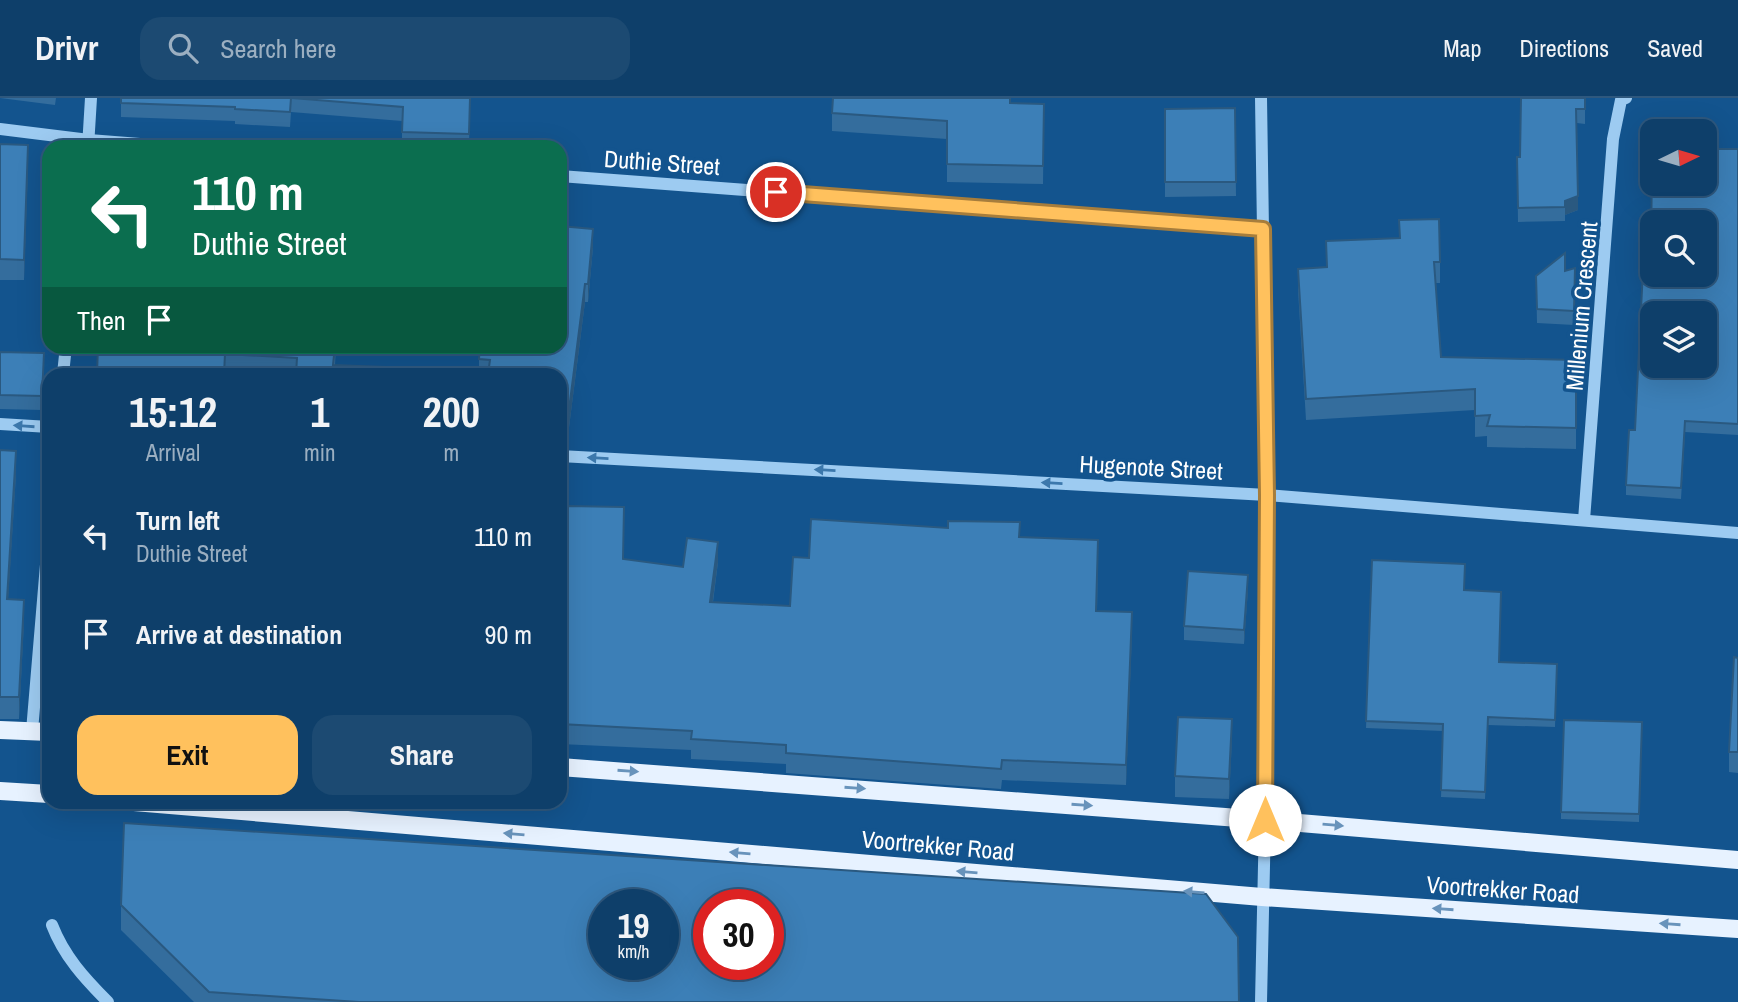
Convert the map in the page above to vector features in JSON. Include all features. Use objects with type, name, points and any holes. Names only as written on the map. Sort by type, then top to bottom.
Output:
[{"type":"main road","points":[[0,730],[40,732]]},
{"type":"main road","name":"Voortrekker Road","points":[[567,768],[1265,820],[1738,860]]},
{"type":"main road","points":[[0,791],[42,794]]},
{"type":"main road","name":"Voortrekker Road","points":[[217,809],[1262,897],[1738,929]]},
{"type":"street","points":[[88,140],[91,98]]},
{"type":"street","points":[[1261,98],[1267,495],[1261,1002]]},
{"type":"street","name":"Millenium Crescent","points":[[1584,520],[1614,139],[1621,100],[1626,98]]},
{"type":"street","points":[[0,129],[65,140]]},
{"type":"street","name":"Duthie Street","points":[[567,177],[1263,229]]},
{"type":"street","points":[[0,424],[42,427]]},
{"type":"street","name":"Hugenote Street","points":[[567,456],[1267,495],[1738,533]]},
{"type":"street","points":[[40,732],[42,687]]},
{"type":"street","points":[[52,925],[60,947],[108,1002]]},
{"type":"building","points":[[121,98],[291,98],[290,112],[121,103]]},
{"type":"building","points":[[292,98],[470,98],[469,134],[402,132],[403,107]]},
{"type":"building","points":[[833,98],[1010,98],[1010,103],[1044,104],[1043,166],[947,164],[947,121],[832,113]]},
{"type":"building","points":[[1521,98],[1585,98],[1585,109],[1576,109],[1578,196],[1565,201],[1565,207],[1518,208],[1517,157],[1520,157]]},
{"type":"building","points":[[1235,108],[1236,182],[1165,182],[1165,109]]},
{"type":"building","points":[[0,144],[28,145],[24,260],[0,259]]},
{"type":"building","points":[[1717,149],[1738,149],[1738,424],[1685,421],[1681,488],[1626,485],[1629,430],[1635,430],[1640,329],[1640,378],[1717,378],[1717,301],[1641,301],[1642,287],[1717,287],[1717,210],[1651,210],[1652,196],[1717,196]]},
{"type":"building","points":[[1439,219],[1440,262],[1434,262],[1441,357],[1576,360],[1576,428],[1487,426],[1490,415],[1475,416],[1475,389],[1306,399],[1298,269],[1327,267],[1326,241],[1400,238],[1399,220]]},
{"type":"building","points":[[567,227],[593,229],[588,284],[585,284],[567,425],[567,368],[489,368],[490,360],[479,359],[479,354],[567,354]]},
{"type":"building","points":[[1565,253],[1565,271],[1575,268],[1574,311],[1537,309],[1536,276]]},
{"type":"building","points":[[0,352],[44,354],[42,396],[0,395]]},
{"type":"building","points":[[98,354],[225,354],[224,368],[97,368]]},
{"type":"building","points":[[225,354],[334,354],[333,365],[386,368],[296,368],[297,358]]},
{"type":"building","points":[[0,450],[16,451],[7,599],[24,600],[19,697],[0,697]]},
{"type":"building","points":[[567,506],[624,507],[623,559],[683,567],[687,538],[718,542],[710,602],[790,606],[793,557],[809,558],[811,519],[948,528],[948,521],[1020,522],[1019,537],[1098,540],[1096,611],[1132,612],[1126,765],[1002,760],[1001,769],[786,753],[786,745],[691,739],[692,731],[567,724]]},
{"type":"building","points":[[1372,560],[1465,564],[1464,590],[1501,592],[1499,662],[1557,664],[1555,720],[1488,717],[1485,792],[1441,790],[1443,724],[1366,721]]},
{"type":"building","points":[[1188,571],[1248,575],[1244,630],[1184,626]]},
{"type":"building","points":[[1734,657],[1738,658],[1738,752],[1729,752]]},
{"type":"building","points":[[1178,717],[1232,719],[1229,779],[1175,776]]},
{"type":"building","points":[[1564,720],[1642,722],[1639,814],[1561,812]]},
{"type":"building","points":[[124,823],[1206,894],[1238,937],[1239,1002],[359,1002],[209,992],[121,905]]},
{"type":"route","points":[[776,192],[1263,229],[1267,495],[1265,820]]}]
